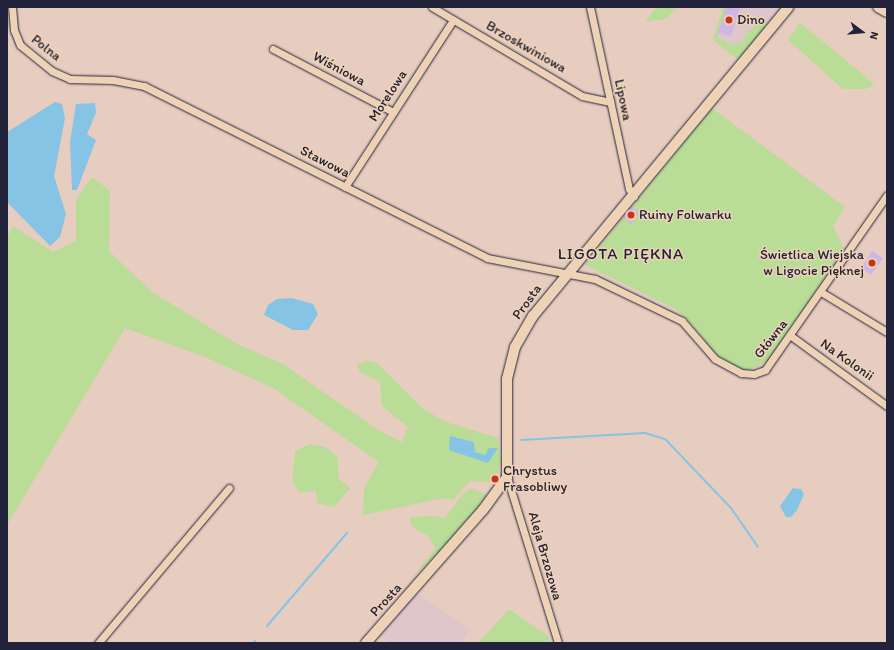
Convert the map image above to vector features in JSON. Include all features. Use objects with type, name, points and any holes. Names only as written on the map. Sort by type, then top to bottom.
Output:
[{"type":"street","name":"Polna","points":[[12,7],[14,30],[25,51],[52,71],[70,79]]},
{"type":"street","name":"Brzoskwiniowa","points":[[432,7],[582,96],[610,102]]},
{"type":"street","name":"Lipowa","points":[[590,7],[629,189],[634,197]]},
{"type":"street","name":"Prosta","points":[[366,643],[483,510],[507,478],[510,453],[507,391],[511,359],[532,316],[634,197],[789,7]]},
{"type":"street","points":[[878,7],[887,12]]},
{"type":"street","name":"Morelowa","points":[[345,187],[453,20]]},
{"type":"street","name":"Wiśniowa","points":[[273,49],[393,112]]},
{"type":"street","name":"Stawowa","points":[[70,79],[113,80],[144,86],[487,258],[568,273]]},
{"type":"street","name":"Główna","points":[[568,273],[595,279],[666,312],[694,332],[715,359],[741,373],[754,374],[765,370],[791,336],[887,195]]},
{"type":"street","points":[[821,292],[887,332]]},
{"type":"street","name":"Na Kolonii","points":[[791,336],[887,406]]},
{"type":"street","name":"Aleja Brzozowa","points":[[507,478],[558,643]]},
{"type":"street","points":[[98,643],[229,488]]},
{"type":"shaded area","points":[[723,7],[782,7],[740,61],[713,40]]},
{"type":"shaded area","points":[[417,593],[470,629],[461,643],[390,643],[380,635]]},
{"type":"green space","points":[[657,7],[678,7],[665,19],[645,22]]},
{"type":"green space","points":[[723,7],[726,7],[717,38],[732,44],[743,42],[747,30],[752,31],[757,15],[764,18],[768,25],[740,61],[713,40]]},
{"type":"green space","points":[[800,23],[874,85],[866,89],[843,89],[788,40]]},
{"type":"green space","points":[[712,108],[845,207],[833,226],[844,249],[767,362],[748,370],[735,368],[716,356],[694,326],[675,309],[585,265]]},
{"type":"green space","points":[[92,177],[110,191],[109,251],[152,292],[237,344],[283,364],[378,430],[402,442],[408,427],[382,406],[380,382],[360,372],[357,364],[368,361],[377,363],[423,409],[446,422],[498,438],[501,462],[495,482],[470,481],[453,500],[443,498],[363,515],[364,488],[379,462],[273,388],[205,357],[125,328],[7,525],[7,237],[13,226],[53,252],[76,241],[76,200]]},
{"type":"green space","points":[[310,444],[325,447],[338,457],[338,478],[350,488],[334,507],[317,503],[316,491],[299,492],[292,481],[295,451]]},
{"type":"green space","points":[[472,488],[488,496],[453,538],[413,577],[436,548],[428,536],[412,527],[410,517],[436,516],[444,519],[463,494]]},
{"type":"green space","points":[[509,609],[548,636],[550,643],[478,643]]},
{"type":"water","points":[[55,102],[62,104],[65,118],[54,176],[66,214],[60,237],[50,246],[7,202],[7,132]]},
{"type":"water","points":[[95,103],[96,113],[87,134],[96,140],[77,190],[72,190],[70,142],[76,104]]},
{"type":"water","points":[[292,298],[313,304],[318,314],[308,330],[293,330],[264,315],[268,305],[277,299]]},
{"type":"water","points":[[450,436],[474,442],[475,452],[485,455],[489,448],[498,448],[488,463],[449,450]]},
{"type":"water","points":[[793,488],[801,489],[804,494],[797,510],[791,517],[786,517],[780,506]]},
{"type":"building","name":"Dino","points":[[726,7],[740,7],[731,36],[718,33]]},
{"type":"building","name":"Ruiny Folwarku","points":[[632,206],[640,213],[631,224],[623,217]]},
{"type":"building","name":"Świetlica Wiejska w Ligocie Pięknej","points":[[872,251],[883,258],[871,275],[861,268]]},
{"type":"waterway","points":[[521,440],[645,433],[665,439],[731,508],[758,547]]},
{"type":"waterway","points":[[267,626],[347,533]]},
{"type":"place","name":"Dino","points":[[729,20]]},
{"type":"place","name":"Ruiny Folwarku","points":[[631,215]]},
{"type":"place","name":"Świetlica Wiejska w Ligocie Pięknej","points":[[872,263]]},
{"type":"place","name":"Chrystus Frasobliwy","points":[[495,479]]},
{"type":"district","name":"LIGOTA PIĘKNA","points":[[621,254]]}]
